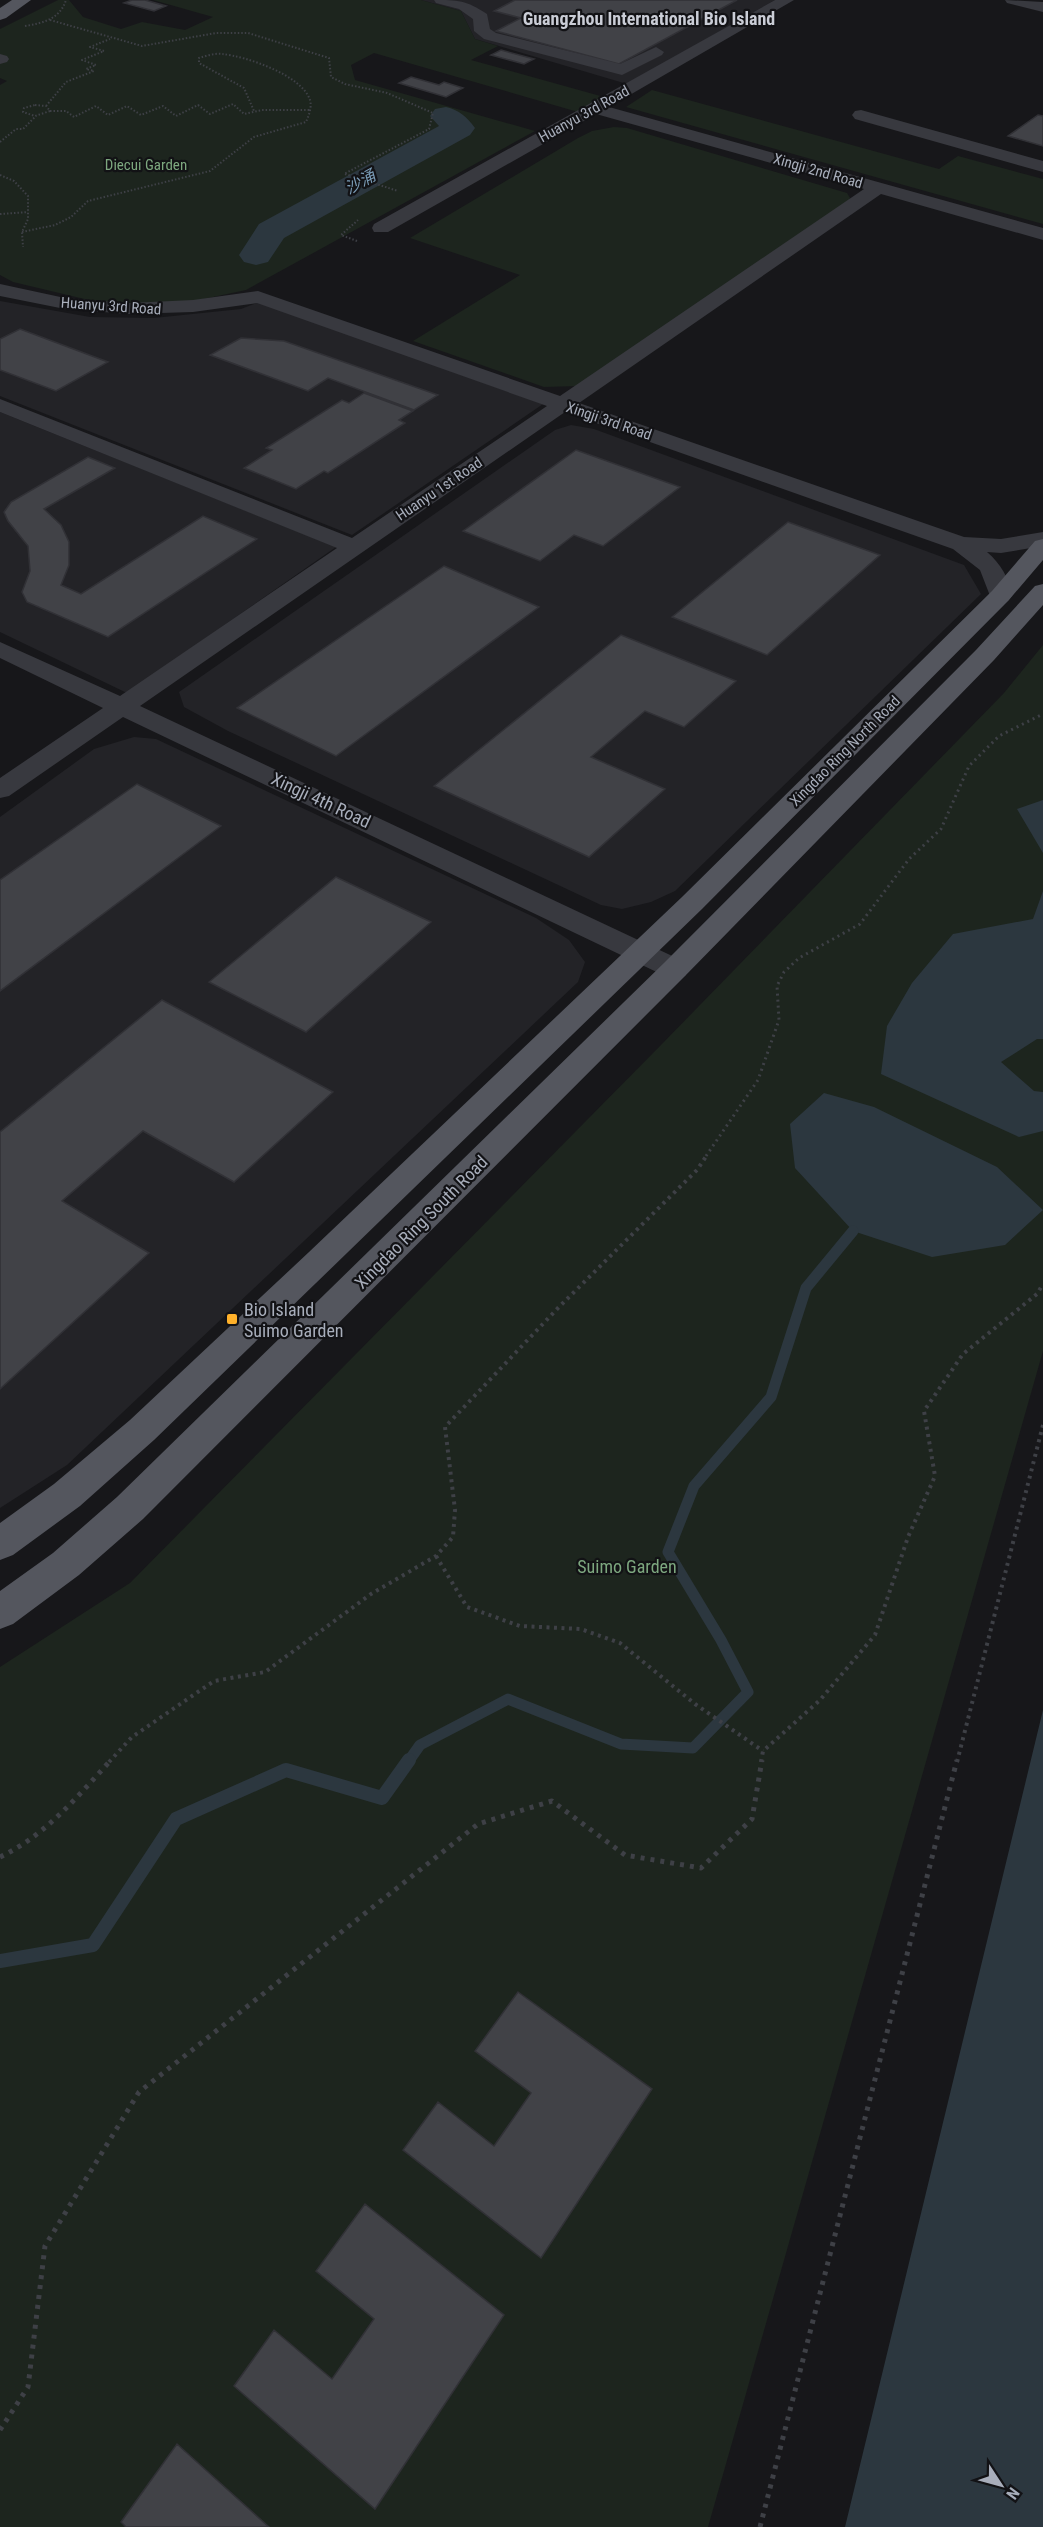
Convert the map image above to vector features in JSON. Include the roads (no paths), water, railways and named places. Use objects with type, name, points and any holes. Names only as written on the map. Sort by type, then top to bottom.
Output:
[{"type":"main road","points":[[0,15],[22,0]]},
{"type":"main road","name":"Xingdao Ring North Road","points":[[641,952],[1000,597],[1043,546]]},
{"type":"main road","name":"Xingdao Ring North Road","points":[[675,969],[986,655],[1043,591]]},
{"type":"main road","points":[[0,1545],[67,1495],[142,1430],[641,952]]},
{"type":"main road","name":"Xingdao Ring South Road","points":[[0,1612],[66,1564],[130,1508],[675,969]]},
{"type":"street","points":[[442,0],[471,3],[481,17],[482,31],[490,36],[622,70],[674,43]]},
{"type":"street","name":"Huanyu 3rd Road","points":[[381,228],[786,0]]},
{"type":"street","points":[[1013,0],[1043,7]]},
{"type":"street","points":[[715,20],[739,27]]},
{"type":"street","name":"Xingji 2nd Road","points":[[594,108],[1043,234]]},
{"type":"street","points":[[861,116],[1043,167]]},
{"type":"street","name":"Huanyu 1st Road","points":[[0,790],[878,188]]},
{"type":"street","name":"Huanyu 3rd Road","points":[[0,290],[61,303],[123,310],[198,307],[258,297]]},
{"type":"street","name":"Xingji 3rd Road","points":[[258,297],[961,544],[981,558],[994,571],[999,581],[1000,597]]},
{"type":"street","points":[[0,405],[354,547]]},
{"type":"street","name":"Xingji 3rd Road","points":[[961,544],[1000,546],[1043,539]]},
{"type":"street","name":"Xingji 4th Road","points":[[0,649],[675,969]]},
{"type":"waterway","name":"沙涌","points":[[256,255],[271,231],[459,128],[446,116]]},
{"type":"waterway","points":[[408,1762],[420,1745],[508,1699],[621,1744],[693,1748],[748,1692],[721,1640],[668,1552],[694,1486],[771,1397],[806,1288],[853,1231]]},
{"type":"waterway","points":[[0,1961],[93,1945],[176,1819],[286,1770],[382,1798],[409,1760]]},
{"type":"place","name":"Bio Island Suimo Garden","points":[[232,1319]]},
{"type":"district","name":"Guangzhou International Bio Island","points":[[649,18]]},
{"type":"park label","name":"Diecui Garden","points":[[146,165]]},
{"type":"park label","name":"Suimo Garden","points":[[627,1566]]}]
